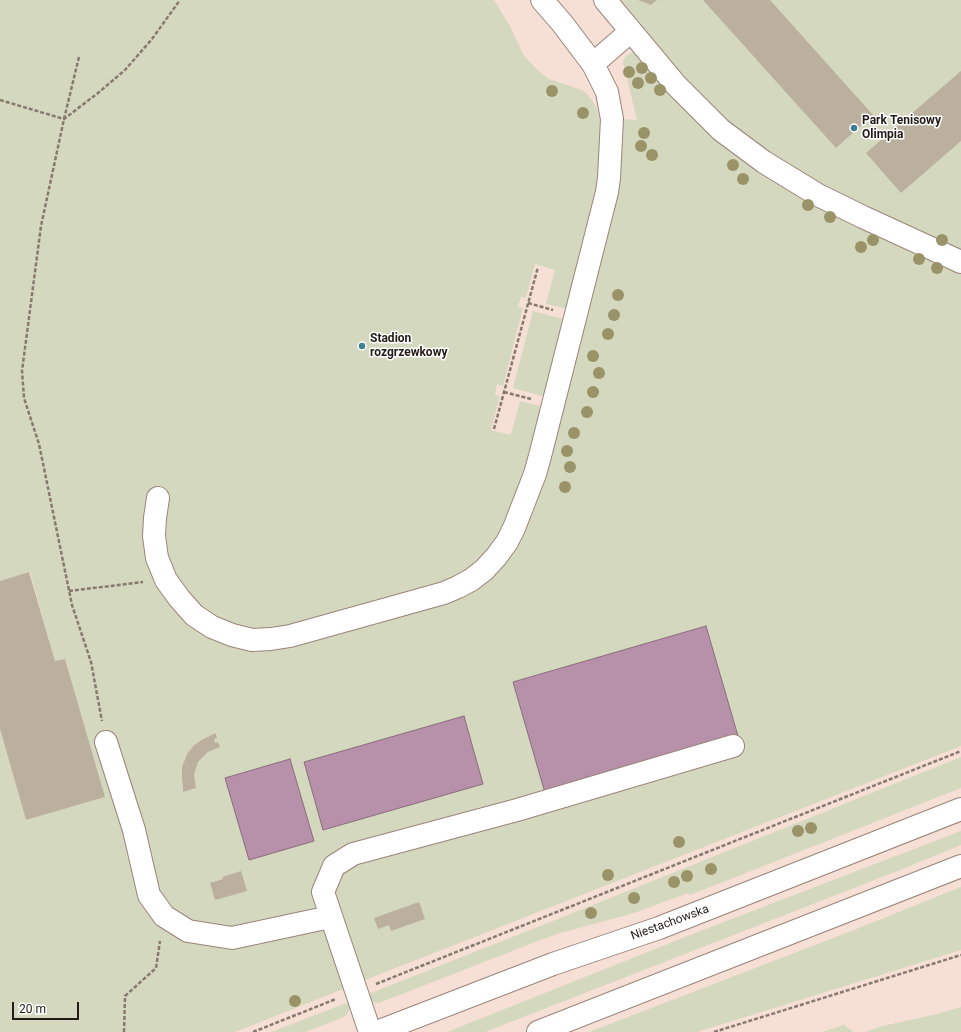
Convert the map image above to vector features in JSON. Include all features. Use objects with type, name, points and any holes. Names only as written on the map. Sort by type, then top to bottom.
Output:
[{"type":"main road","points":[[158,498],[154,536],[158,558],[166,580],[178,598],[194,615],[212,627],[232,635],[252,640],[290,636],[444,593],[471,580],[484,570],[496,557],[507,542],[514,528],[540,456],[609,178],[612,119],[607,92],[593,64],[562,23],[542,0]]},
{"type":"main road","points":[[605,0],[676,85],[721,130],[764,162],[818,195],[961,262]]},
{"type":"main road","points":[[593,64],[631,31]]},
{"type":"main road","points":[[106,742],[134,830],[149,895],[164,916],[188,931],[232,938],[330,917]]},
{"type":"main road","points":[[370,1032],[322,892],[334,866],[353,854],[517,810],[733,746]]},
{"type":"main road","name":"Niestachowska","points":[[377,1032],[553,964],[665,925],[961,809]]},
{"type":"main road","points":[[538,1032],[961,866]]},
{"type":"path","points":[[64,119],[125,70],[152,39],[180,0]]},
{"type":"path","points":[[79,57],[41,226],[22,371],[24,398],[39,444],[72,605],[91,662],[106,742]]},
{"type":"path","points":[[0,100],[64,119]]},
{"type":"path","points":[[494,429],[538,267]]},
{"type":"path","points":[[528,303],[575,316]]},
{"type":"path","points":[[504,392],[553,404]]},
{"type":"path","points":[[69,591],[166,580]]},
{"type":"path","points":[[253,1032],[961,751]]},
{"type":"path","points":[[124,1032],[125,996],[156,968],[164,916]]},
{"type":"path","points":[[714,1032],[961,955]]},
{"type":"green space","points":[[0,0],[494,0],[510,26],[523,54],[535,68],[549,79],[582,90],[593,102],[597,109],[599,118],[604,118],[600,185],[569,309],[546,304],[555,270],[535,264],[526,298],[521,297],[518,307],[523,308],[503,386],[497,384],[495,395],[500,396],[491,430],[511,435],[520,401],[543,407],[527,468],[504,526],[494,545],[479,562],[463,574],[445,583],[286,628],[260,630],[247,629],[222,621],[210,615],[190,598],[182,588],[169,565],[163,539],[164,513],[167,500],[151,495],[145,525],[146,540],[148,556],[159,584],[167,597],[188,620],[200,629],[228,642],[258,647],[289,645],[450,599],[471,589],[490,576],[506,556],[519,535],[543,472],[553,440],[617,186],[621,119],[637,120],[623,62],[625,57],[629,54],[633,52],[642,56],[698,119],[728,146],[761,168],[824,205],[961,270],[961,746],[360,982],[350,951],[336,956],[346,988],[235,1032],[0,1032],[0,729],[26,820],[105,797],[65,659],[55,661],[30,572],[0,581]],"holes":[[[216,733],[217,738],[214,739],[215,743],[218,742],[220,747],[208,752],[198,762],[194,775],[196,788],[183,792],[182,772],[187,754],[194,745],[203,739]]]},
{"type":"green space","name":"Park Tenisowy Olimpia","points":[[617,0],[961,0],[961,254],[896,224],[767,157],[708,109]]},
{"type":"green space","points":[[533,311],[566,320],[545,397],[513,388]]},
{"type":"green space","points":[[961,757],[961,788],[690,895],[688,893],[634,913],[557,934],[379,1003],[369,999],[366,995],[568,915]]},
{"type":"green space","points":[[961,831],[961,845],[900,870],[485,1032],[447,1032],[703,930]]},
{"type":"green space","points":[[961,887],[961,950],[697,1032],[589,1032],[854,930]]},
{"type":"green space","points":[[349,1002],[350,1007],[348,1013],[344,1017],[305,1032],[271,1032]]},
{"type":"green space","points":[[961,1007],[961,1032],[865,1032],[883,1026]]},
{"type":"green space","points":[[844,1025],[853,1032],[822,1032]]},
{"type":"shaded area","points":[[706,626],[738,736],[545,793],[513,682]]},
{"type":"shaded area","points":[[464,716],[483,784],[323,830],[304,762]]},
{"type":"shaded area","points":[[290,759],[314,841],[249,860],[225,778]]},
{"type":"building","points":[[638,0],[657,0],[651,5]]},
{"type":"building","points":[[703,0],[770,0],[873,115],[836,148]]},
{"type":"building","points":[[961,71],[961,141],[901,193],[866,153]]},
{"type":"building","points":[[29,572],[55,661],[65,659],[105,797],[26,820],[0,729],[0,581]]},
{"type":"building","points":[[216,733],[217,738],[214,739],[215,743],[218,742],[220,747],[208,752],[198,762],[194,775],[196,788],[183,792],[182,767],[187,754],[194,745]]},
{"type":"building","points":[[241,871],[247,891],[215,900],[210,883],[223,879],[222,877]]},
{"type":"building","points":[[419,902],[425,919],[391,931],[389,925],[378,929],[374,918]]},
{"type":"place","name":"Park Tenisowy Olimpia","points":[[854,128]]},
{"type":"place","name":"Stadion rozgrzewkowy","points":[[362,346]]}]
